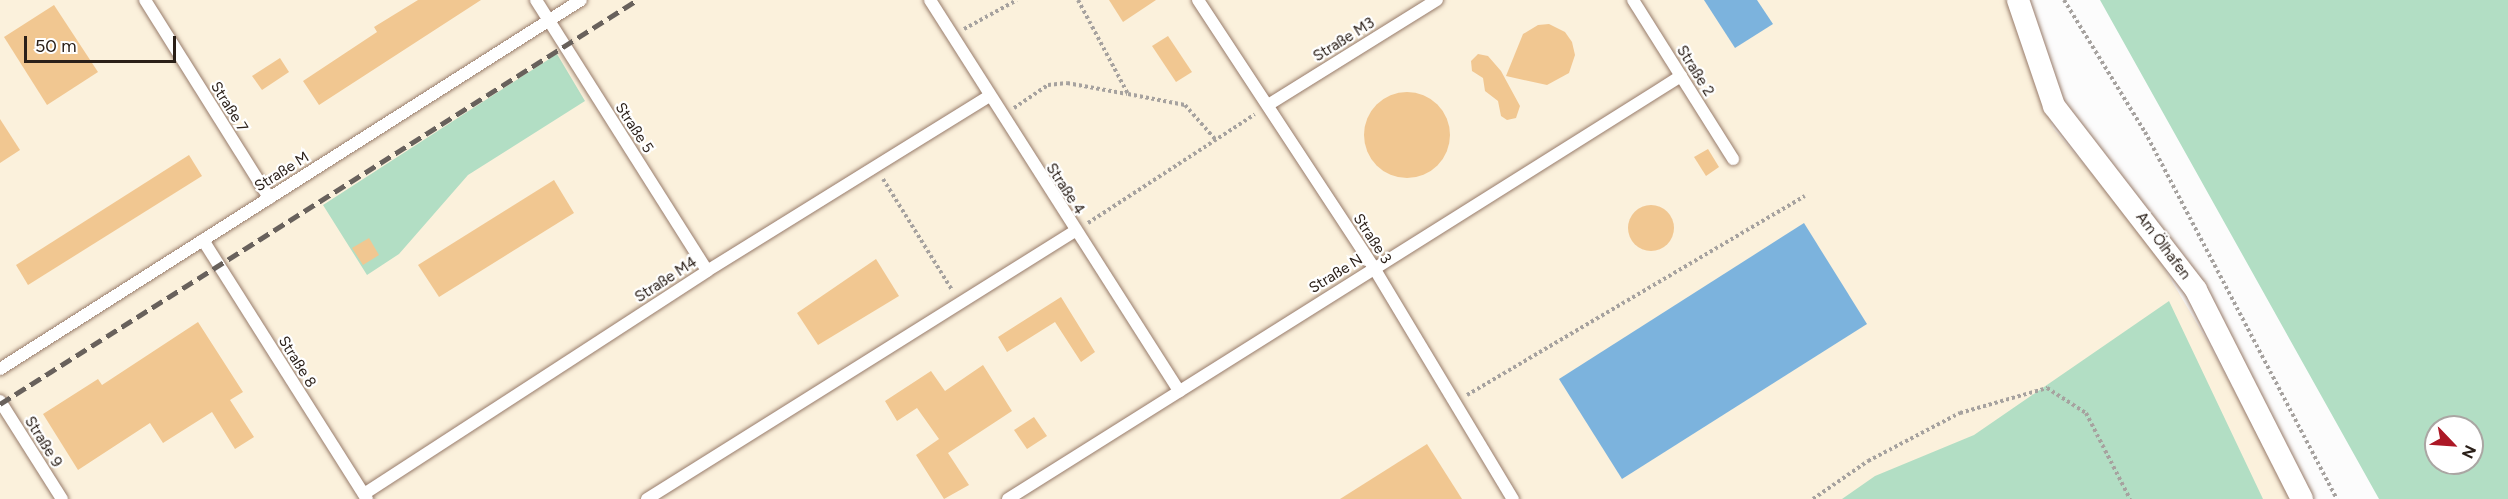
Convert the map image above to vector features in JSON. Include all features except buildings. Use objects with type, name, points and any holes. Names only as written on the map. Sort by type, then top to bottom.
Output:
[{"type":"street","name":"Am Ölhafen","points":[[2018,0],[2054,106],[2196,290],[2302,499]]},
{"type":"lane","name":"Straße 7","points":[[145,0],[269,198]]},
{"type":"lane","name":"Straße 5","points":[[536,0],[708,271]]},
{"type":"lane","name":"Straße M","points":[[0,369],[581,0]]},
{"type":"lane","name":"Straße 4","points":[[930,0],[1001,117],[1179,391]]},
{"type":"lane","name":"Straße 3","points":[[1198,0],[1374,268],[1513,499]]},
{"type":"lane","name":"Straße M3","points":[[1268,105],[1437,0]]},
{"type":"lane","name":"Straße 2","points":[[1633,0],[1733,159]]},
{"type":"lane","name":"Straße N","points":[[1008,499],[1681,76]]},
{"type":"lane","name":"Straße M4","points":[[366,497],[708,271],[989,96]]},
{"type":"lane","points":[[646,499],[1075,231]]},
{"type":"lane","name":"Straße 8","points":[[203,240],[366,497]]},
{"type":"lane","name":"Straße 9","points":[[0,401],[62,499]]},
{"type":"path","points":[[953,37],[1017,0]]},
{"type":"path","points":[[1078,0],[1128,94]]},
{"type":"path","points":[[2064,0],[2145,132],[2337,499]]},
{"type":"path","points":[[1001,117],[1048,85],[1067,83],[1185,105],[1215,139]]},
{"type":"path","points":[[1075,231],[1268,105]]},
{"type":"path","points":[[875,166],[960,303]]},
{"type":"path","points":[[1454,403],[1805,196]]},
{"type":"path","points":[[1813,499],[1868,461],[1960,413],[2047,388],[2086,413],[2130,499]]},
{"type":"shaded area","points":[[0,0],[2007,0],[2053,128],[2143,233],[2208,342],[2292,499],[0,499]]},
{"type":"green space","points":[[2100,0],[2508,0],[2508,499],[2379,499]]},
{"type":"green space","points":[[557,54],[585,101],[468,175],[399,254],[367,275],[323,205]]},
{"type":"green space","points":[[2169,301],[2263,499],[1842,499],[1875,476],[1974,435]]},
{"type":"water","points":[[1704,0],[1757,0],[1773,24],[1735,48]]},
{"type":"water","points":[[1804,223],[1867,324],[1622,479],[1559,379]]},
{"type":"railway","points":[[0,404],[637,0]]}]
